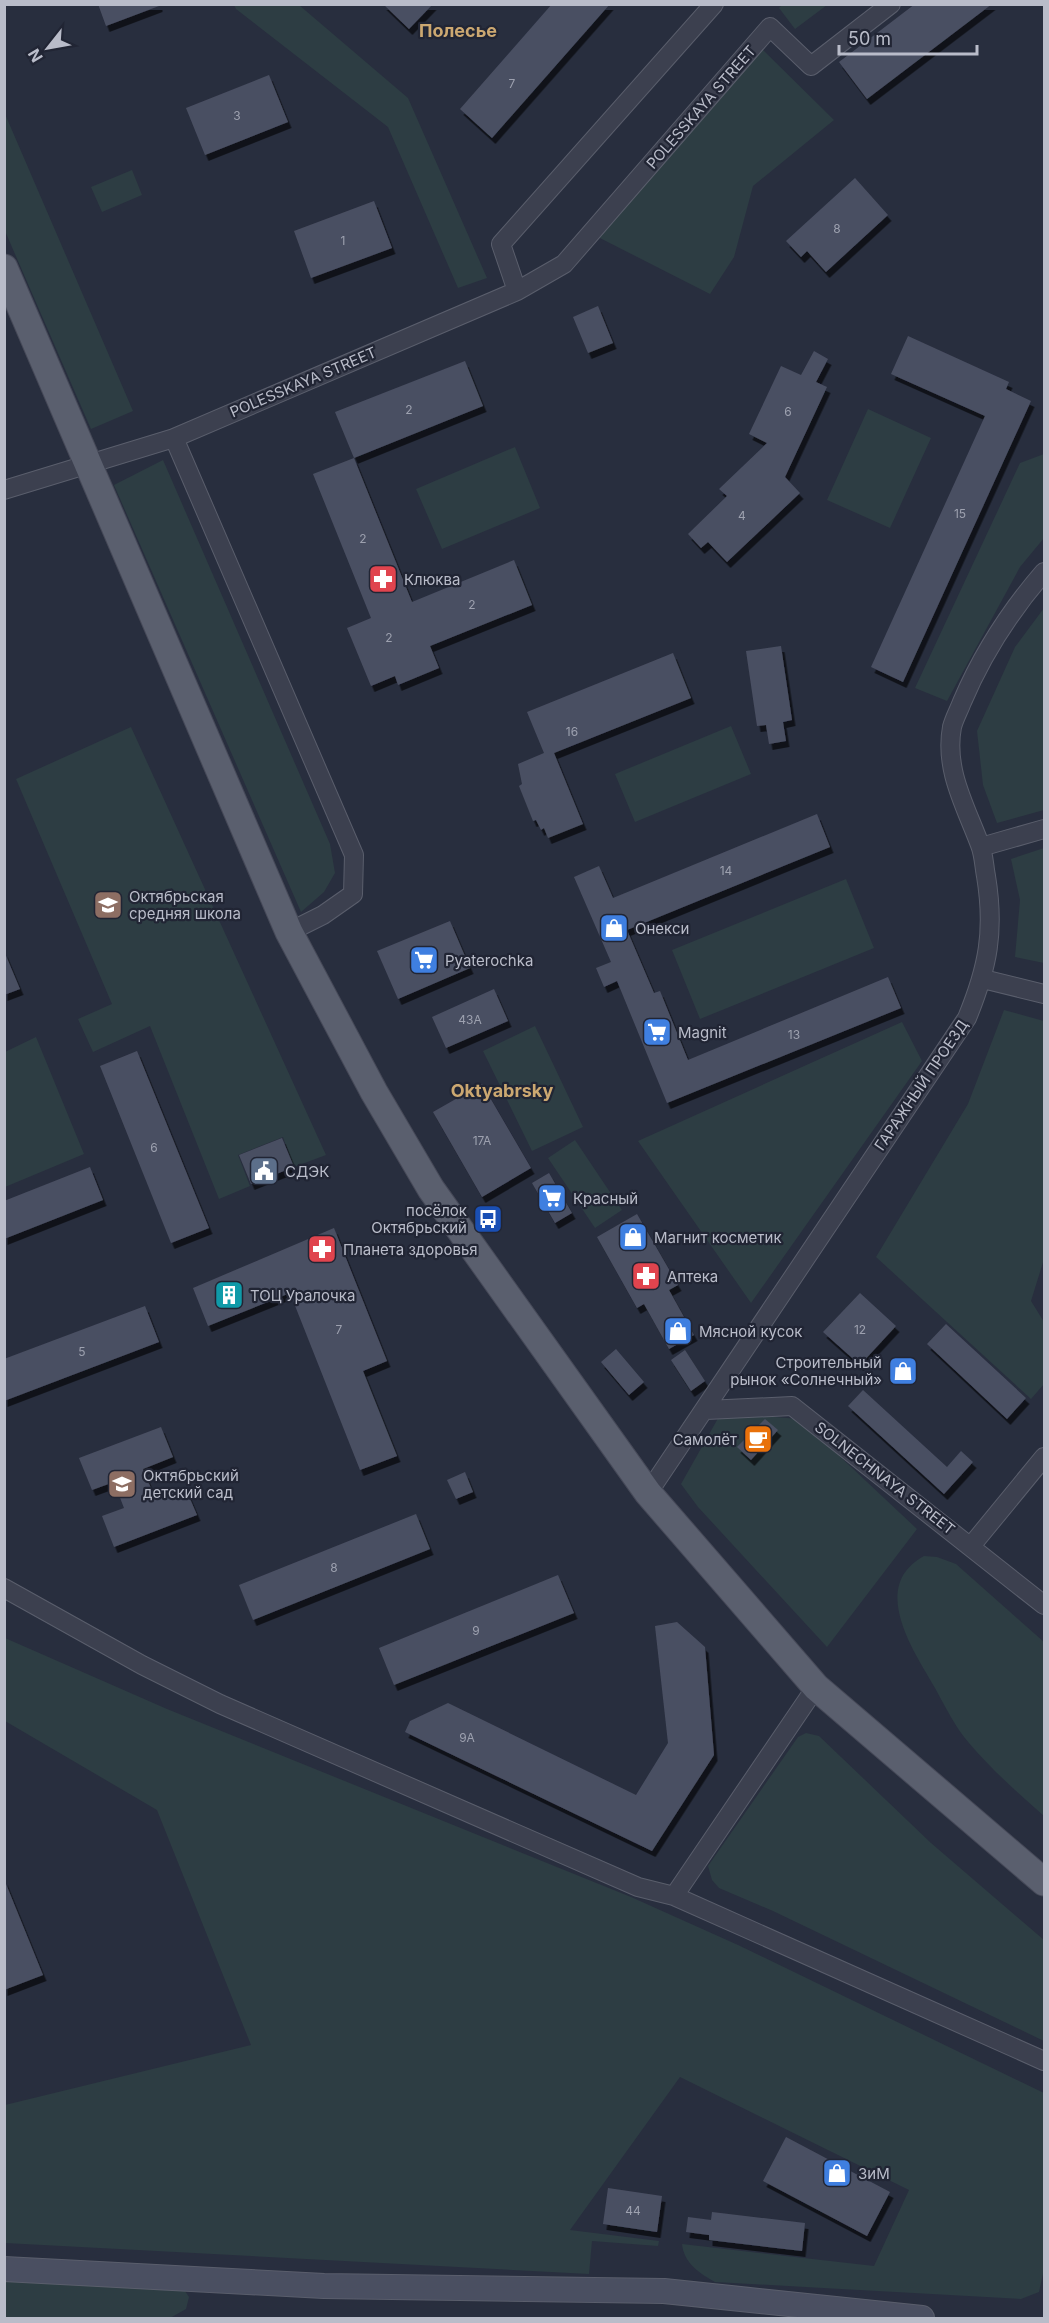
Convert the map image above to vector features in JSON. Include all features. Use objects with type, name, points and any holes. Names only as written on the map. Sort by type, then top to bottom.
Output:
[{"type":"main road","points":[[4,268],[289,932],[374,1092],[431,1189],[648,1493],[816,1687],[1044,1881]]},
{"type":"street","points":[[517,291],[501,244],[714,4]]},
{"type":"street","name":"POLESSKAYA STREET","points":[[4,490],[174,438],[517,291],[564,264],[770,27],[811,66],[891,4]]},
{"type":"street","points":[[174,438],[354,855],[353,894],[323,915],[289,932]]},
{"type":"street","name":"ГАРАЖНЫЙ ПРОЕЗД","points":[[648,1493],[706,1410],[967,1018],[983,979],[991,933],[990,913],[981,847],[960,799],[951,760],[952,727],[972,680],[1020,600],[1044,572]]},
{"type":"street","points":[[981,847],[1044,829]]},
{"type":"street","points":[[983,979],[1044,994]]},
{"type":"street","name":"SOLNECHNAYA STREET","points":[[706,1410],[792,1406],[1044,1605]]},
{"type":"street","points":[[971,1546],[1044,1457]]},
{"type":"street","points":[[4,1588],[142,1665],[220,1704],[638,1887],[674,1896],[1044,2061]]},
{"type":"street","points":[[674,1896],[816,1687]]},
{"type":"street","points":[[4,2269],[324,2286],[664,2291],[922,2319]]},
{"type":"shaded area","points":[[783,4],[827,5],[795,29],[779,8]]},
{"type":"shaded area","points":[[234,5],[299,5],[408,98],[487,278],[458,288],[388,127],[236,9]]},
{"type":"shaded area","points":[[760,47],[834,120],[753,186],[734,257],[710,294],[592,234]]},
{"type":"shaded area","points":[[5,114],[133,411],[91,429],[5,231]]},
{"type":"shaded area","points":[[132,170],[142,195],[102,212],[91,187]]},
{"type":"shaded area","points":[[868,409],[931,438],[890,528],[827,500]]},
{"type":"shaded area","points":[[515,447],[540,508],[442,549],[416,489]]},
{"type":"shaded area","points":[[1044,454],[1044,538],[1020,567],[947,701],[915,688],[1020,463]]},
{"type":"shaded area","points":[[163,460],[330,844],[335,873],[324,892],[301,912],[114,485]]},
{"type":"shaded area","points":[[1044,608],[1044,810],[997,823],[983,785],[977,731],[1015,647]]},
{"type":"shaded area","points":[[731,726],[751,774],[635,822],[615,774]]},
{"type":"shaded area","name":"Октябрьская средняя школа","points":[[131,727],[326,1155],[294,1167],[283,1137],[238,1155],[250,1186],[219,1199],[150,1026],[93,1052],[78,1019],[112,1004],[16,779]]},
{"type":"shaded area","points":[[1044,848],[1044,963],[1015,957],[1020,900],[1011,859]]},
{"type":"shaded area","points":[[846,879],[874,948],[700,1019],[672,950]]},
{"type":"shaded area","points":[[1004,1010],[1044,1021],[1044,1259],[1031,1301],[1044,1322],[1044,1384],[1031,1399],[876,1257],[968,1104]]},
{"type":"shaded area","points":[[902,1022],[922,1061],[751,1303],[638,1141]]},
{"type":"shaded area","points":[[535,1026],[583,1127],[532,1151],[483,1051]]},
{"type":"shaded area","points":[[36,1037],[84,1154],[5,1187],[5,1052]]},
{"type":"shaded area","points":[[575,1140],[622,1210],[595,1228],[548,1158]]},
{"type":"shaded area","points":[[721,1413],[800,1419],[917,1529],[827,1647],[698,1507],[681,1484]]},
{"type":"shaded area","points":[[924,1556],[937,1557],[956,1564],[1044,1642],[1044,1816],[996,1772],[964,1737],[907,1637],[898,1601],[899,1584],[908,1569]]},
{"type":"shaded area","points":[[5,1638],[167,1709],[631,1897],[738,1945],[1044,2093],[1044,2269],[1039,2292],[1021,2299],[715,2282],[709,2279],[689,2262],[682,2244],[874,2266],[909,2190],[680,2077],[570,2230],[659,2241],[658,2246],[592,2241],[589,2274],[5,2243],[5,2105],[251,2045],[157,1810],[5,1721]]},
{"type":"shaded area","points":[[806,1733],[819,1736],[931,1843],[1044,1940],[1044,2041],[773,1911],[719,1888],[712,1880],[708,1866],[798,1737]]},
{"type":"shaded area","points":[[5,2276],[183,2288],[189,2297],[186,2309],[170,2318],[5,2318]]},
{"type":"building","points":[[98,4],[159,4],[159,6],[106,26]]},
{"type":"building","points":[[383,4],[433,4],[409,29]]},
{"type":"building","points":[[552,4],[610,4],[492,138],[460,109]]},
{"type":"building","points":[[915,4],[992,4],[867,99],[839,62]]},
{"type":"building","points":[[269,75],[288,122],[205,155],[186,108]]},
{"type":"building","points":[[855,178],[888,215],[826,272],[807,251],[801,257],[786,241]]},
{"type":"building","points":[[374,201],[392,248],[311,278],[294,231]]},
{"type":"building","points":[[598,306],[613,343],[588,353],[573,317]]},
{"type":"building","points":[[908,336],[1009,382],[1006,389],[1031,401],[903,682],[871,667],[985,416],[891,374]]},
{"type":"building","points":[[814,351],[828,359],[816,382],[827,387],[785,477],[800,493],[727,562],[708,542],[701,548],[688,534],[727,496],[719,489],[767,443],[749,434],[781,366],[801,375]]},
{"type":"building","points":[[465,361],[483,406],[354,458],[335,412]]},
{"type":"building","points":[[354,458],[412,602],[514,560],[532,605],[430,646],[439,668],[398,685],[395,676],[371,686],[347,628],[371,618],[313,474]]},
{"type":"building","points":[[781,646],[792,720],[783,722],[786,741],[769,744],[766,725],[757,726],[746,651]]},
{"type":"building","points":[[673,653],[691,698],[554,753],[583,824],[548,838],[544,828],[541,830],[536,820],[533,821],[519,786],[522,784],[518,764],[544,753],[527,712]]},
{"type":"building","points":[[817,814],[830,847],[627,930],[654,993],[660,991],[688,1060],[888,977],[901,1008],[667,1103],[617,981],[604,987],[596,968],[611,962],[574,877],[599,866],[613,898]]},
{"type":"building","name":"Pyaterochka","points":[[450,921],[470,968],[398,999],[377,951]]},
{"type":"building","points":[[4,951],[20,989],[4,995]]},
{"type":"building","points":[[494,989],[508,1021],[446,1048],[432,1017]]},
{"type":"building","points":[[137,1051],[209,1228],[171,1243],[100,1066]]},
{"type":"building","points":[[482,1084],[531,1168],[482,1197],[433,1112]]},
{"type":"building","points":[[282,1138],[294,1167],[251,1184],[239,1155]]},
{"type":"building","points":[[90,1167],[103,1200],[4,1239],[4,1201]]},
{"type":"building","name":"Красный","points":[[549,1173],[572,1213],[555,1223],[532,1183]]},
{"type":"building","points":[[637,1214],[678,1285],[669,1290],[694,1335],[669,1349],[644,1304],[637,1308],[597,1237]]},
{"type":"building","points":[[334,1228],[387,1361],[363,1371],[397,1456],[360,1470],[290,1293],[208,1326],[193,1288]]},
{"type":"building","points":[[860,1293],[896,1326],[860,1365],[823,1332]]},
{"type":"building","points":[[145,1306],[159,1342],[4,1401],[4,1359]]},
{"type":"building","points":[[946,1324],[1026,1398],[1007,1419],[927,1344]]},
{"type":"building","points":[[616,1349],[644,1382],[629,1395],[601,1362]]},
{"type":"building","points":[[685,1350],[705,1381],[691,1391],[671,1360]]},
{"type":"building","points":[[863,1390],[947,1467],[961,1451],[973,1462],[944,1494],[848,1406]]},
{"type":"building","name":"Самолёт","points":[[765,1419],[778,1430],[751,1460],[737,1447]]},
{"type":"building","points":[[161,1427],[173,1457],[143,1469],[155,1498],[185,1487],[197,1515],[114,1547],[102,1516],[124,1508],[114,1482],[92,1490],[79,1458]]},
{"type":"building","points":[[465,1472],[473,1492],[456,1499],[447,1480]]},
{"type":"building","points":[[416,1514],[430,1549],[253,1620],[239,1585]]},
{"type":"building","points":[[558,1575],[574,1613],[394,1685],[379,1648]]},
{"type":"building","points":[[677,1622],[705,1647],[714,1755],[652,1851],[405,1732],[410,1721],[448,1703],[636,1795],[668,1743],[655,1626]]},
{"type":"building","points":[[4,1879],[43,1975],[4,1990]]},
{"type":"building","points":[[786,2137],[890,2192],[867,2236],[763,2181]]},
{"type":"building","points":[[608,2188],[662,2196],[657,2232],[603,2224]]},
{"type":"building","points":[[712,2212],[805,2223],[802,2251],[709,2240],[709,2235],[686,2232],[688,2217],[711,2220]]},
{"type":"place","name":"Клюква","points":[[383,579]]},
{"type":"place","name":"Октябрьская средняя школа","points":[[108,905]]},
{"type":"place","name":"Онекси","points":[[614,928]]},
{"type":"place","name":"Pyaterochka","points":[[424,960]]},
{"type":"place","name":"Magnit","points":[[657,1032]]},
{"type":"place","name":"СДЭК","points":[[264,1171]]},
{"type":"place","name":"Красный","points":[[552,1198]]},
{"type":"place","name":"посёлок Октябрьский","points":[[488,1219]]},
{"type":"place","name":"Магнит косметик","points":[[633,1237]]},
{"type":"place","name":"Планета здоровья","points":[[322,1249]]},
{"type":"place","name":"Аптека","points":[[646,1276]]},
{"type":"place","name":"ТОЦ Уралочка","points":[[229,1295]]},
{"type":"place","name":"Мясной кусок","points":[[678,1331]]},
{"type":"place","name":"Строительный рынок «Солнечный»","points":[[903,1371]]},
{"type":"place","name":"Самолёт","points":[[758,1439]]},
{"type":"place","name":"Октябрьский детский сад","points":[[122,1484]]},
{"type":"place","name":"ЗиМ","points":[[837,2173]]},
{"type":"district","name":"Полесье","points":[[458,30]]},
{"type":"district","name":"Oktyabrsky","points":[[502,1090]]}]
